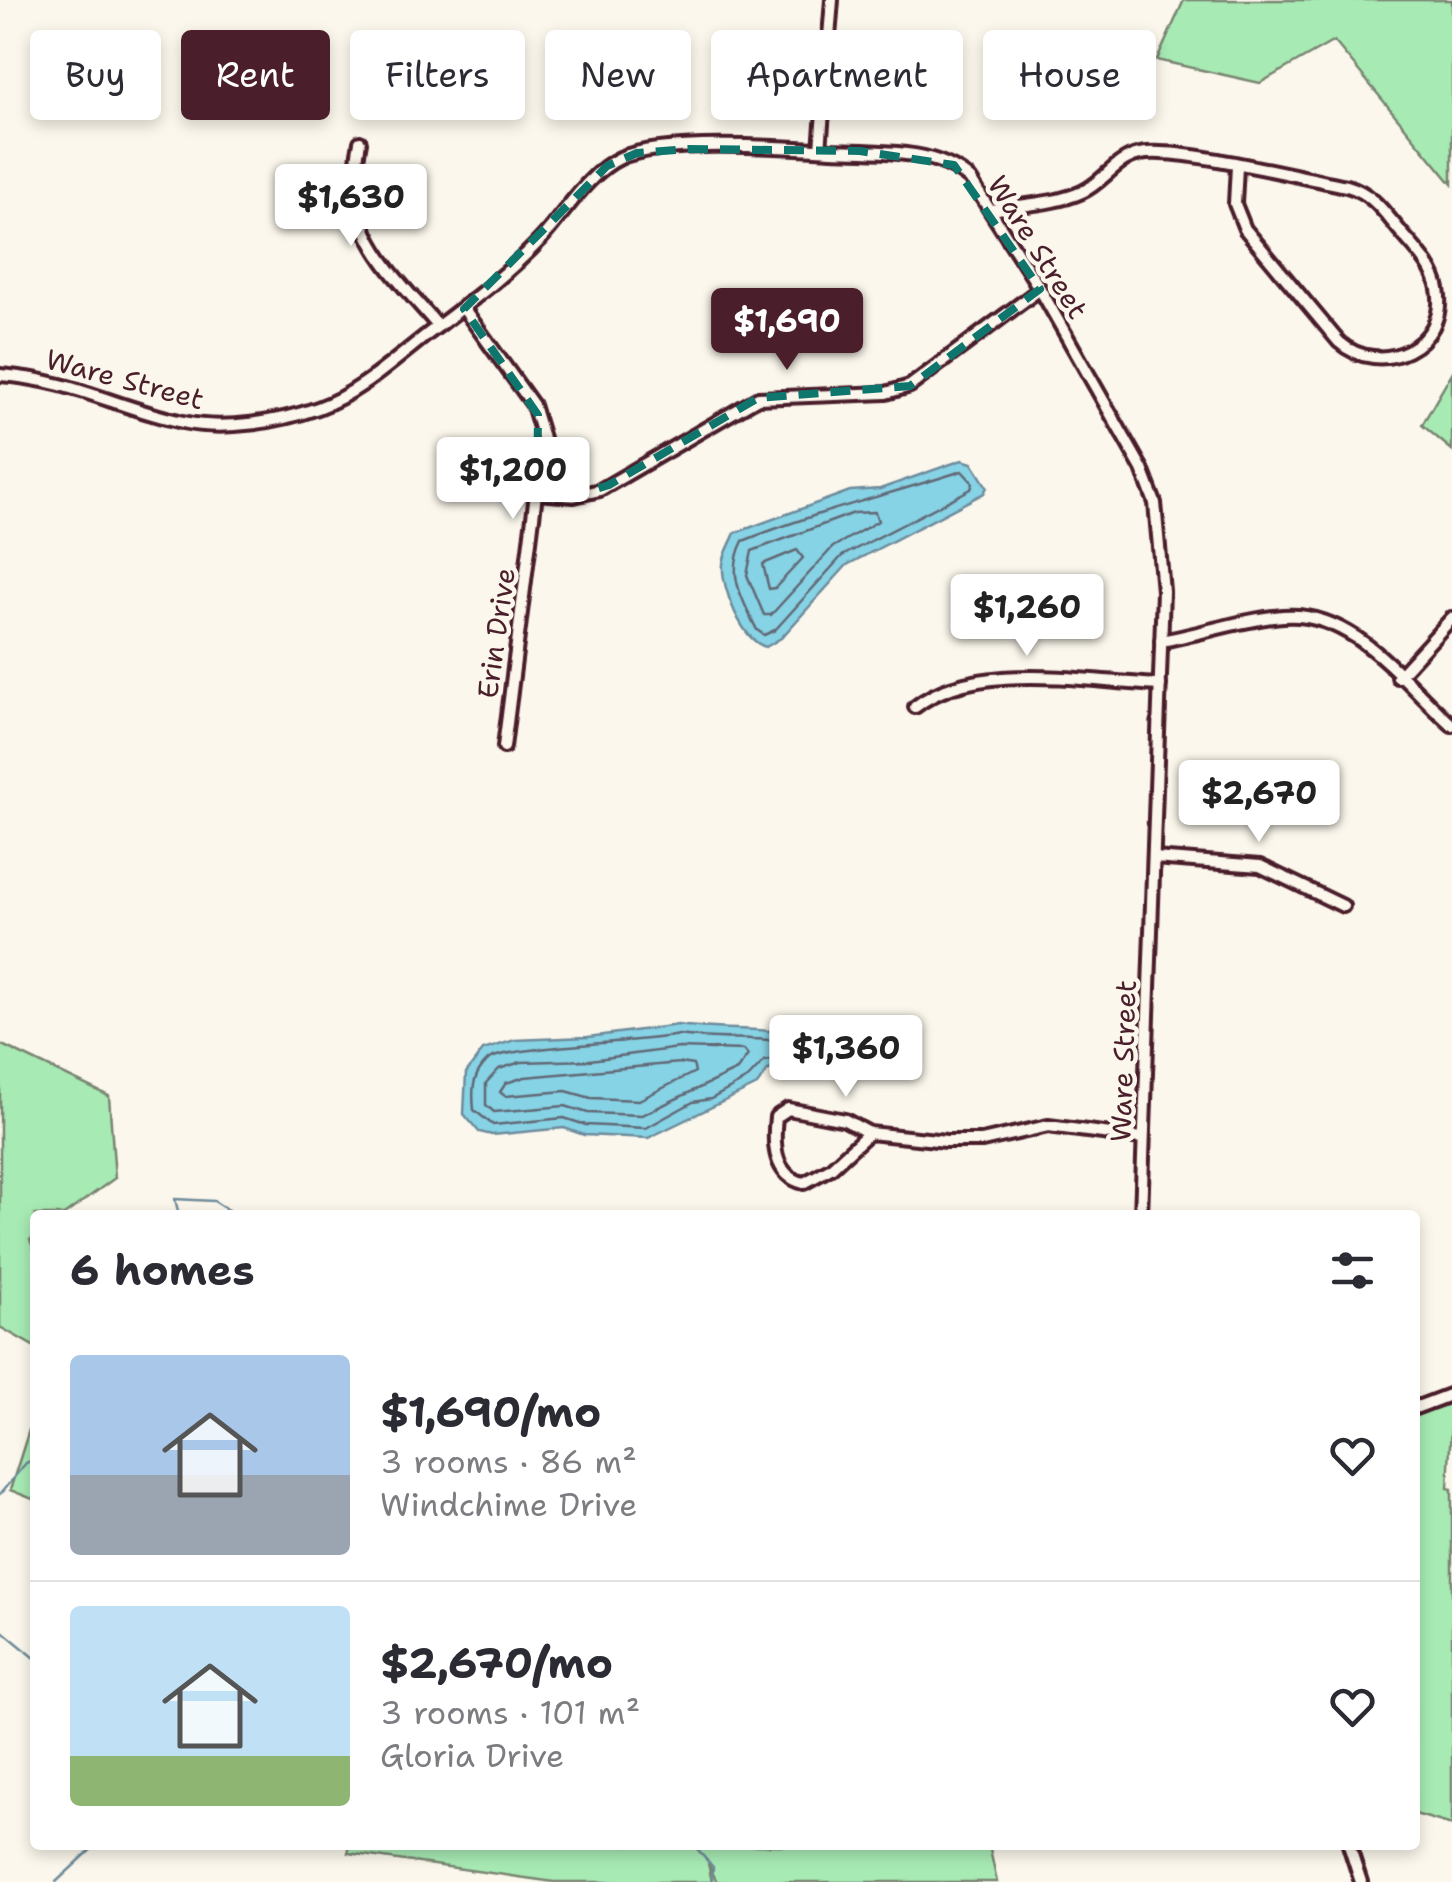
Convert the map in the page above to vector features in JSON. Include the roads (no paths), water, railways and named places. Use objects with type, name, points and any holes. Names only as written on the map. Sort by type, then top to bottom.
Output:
[{"type":"street","points":[[820,149],[832,0]]},
{"type":"street","points":[[360,142],[354,182],[360,225],[438,326]]},
{"type":"street","name":"Ware Street","points":[[0,375],[64,383],[184,423],[219,426],[316,409],[347,395],[464,309],[514,266],[592,180],[621,158],[688,148],[820,149],[915,156],[954,165],[990,210],[1040,289],[1142,469],[1155,503],[1162,558],[1161,641],[1142,1210]]},
{"type":"street","points":[[990,210],[1078,194],[1120,162],[1144,153],[1237,166],[1347,186],[1370,196],[1435,278],[1438,310],[1425,338],[1406,353],[1383,359],[1359,355],[1339,342],[1245,230],[1235,204],[1237,166]]},
{"type":"street","points":[[537,493],[574,496],[600,490],[768,395],[902,390],[1040,289]]},
{"type":"street","name":"Erin Drive","points":[[464,309],[538,415],[542,447],[504,747]]},
{"type":"street","points":[[1161,641],[1282,616],[1325,619],[1354,634],[1452,725]]},
{"type":"street","points":[[1398,677],[1452,618]]},
{"type":"street","points":[[915,707],[934,692],[972,680],[1160,685]]},
{"type":"street","points":[[1154,858],[1260,866],[1342,906]]},
{"type":"street","points":[[870,1133],[831,1168],[804,1183],[788,1174],[774,1152],[776,1118],[788,1109],[845,1120],[870,1133],[982,1141],[1048,1126],[1142,1138]]},
{"type":"street","points":[[1420,1406],[1452,1394]]},
{"type":"street","points":[[1351,1850],[1361,1882]]},
{"type":"water","points":[[962,460],[972,463],[987,487],[984,493],[847,565],[781,638],[766,647],[749,635],[729,599],[723,574],[725,556],[735,533],[850,491],[880,489]]},
{"type":"water","points":[[678,1025],[806,1035],[812,1046],[810,1056],[798,1065],[768,1070],[757,1085],[648,1138],[584,1135],[564,1128],[492,1135],[479,1132],[464,1114],[466,1073],[483,1050],[515,1040],[588,1037]]},
{"type":"waterway","points":[[178,1210],[175,1199],[214,1201],[228,1210]]},
{"type":"waterway","points":[[0,1494],[30,1461]]},
{"type":"waterway","points":[[0,1629],[30,1654]]},
{"type":"waterway","points":[[56,1882],[91,1850]]},
{"type":"waterway","points":[[698,1850],[713,1867],[712,1882]]}]
